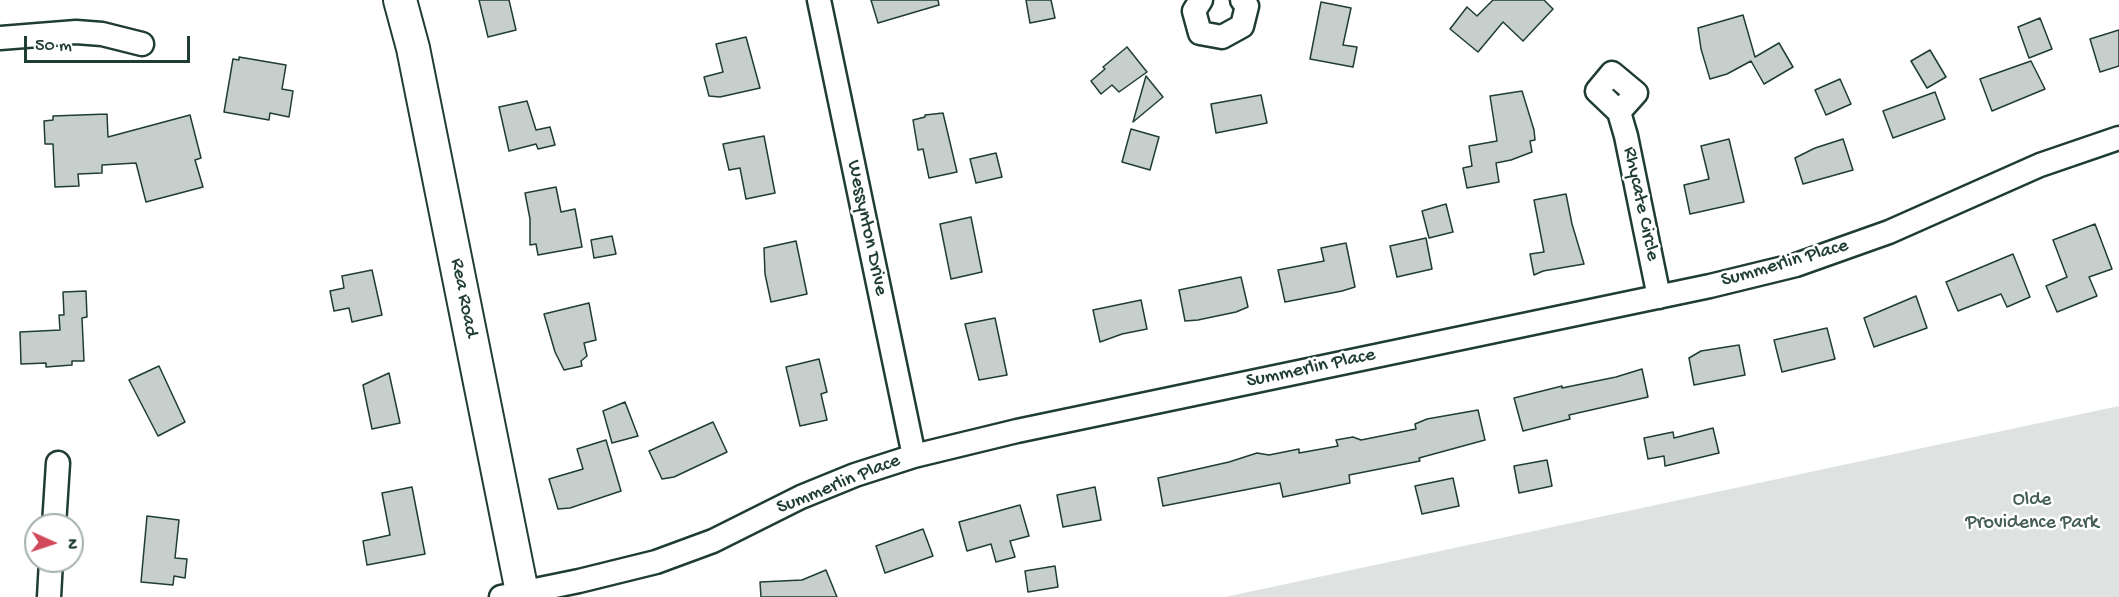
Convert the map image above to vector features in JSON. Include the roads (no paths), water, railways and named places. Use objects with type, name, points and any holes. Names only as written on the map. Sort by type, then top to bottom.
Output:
[{"type":"main road","name":"Rea Road","points":[[400,0],[413,48],[515,596]]},
{"type":"street","name":"Wessynton Drive","points":[[819,0],[914,456]]},
{"type":"street","points":[[1201,0],[1194,10],[1200,33],[1222,37],[1242,26],[1247,6],[1242,0]]},
{"type":"street","points":[[0,38],[76,33],[102,34],[142,44]]},
{"type":"street","name":"Rhycate Circle","points":[[1619,112],[1659,297]]},
{"type":"street","name":"Summerlin Place","points":[[515,596],[656,562],[713,541],[801,497],[855,475],[914,456],[1017,430],[1659,297],[1796,265],[1889,232],[2040,165],[2119,138]]},
{"type":"street","points":[[55,513],[58,463]]},
{"type":"street","points":[[49,597],[50,573]]},
{"type":"park label","name":"Olde Providence Park","points":[[2032,512]]}]
